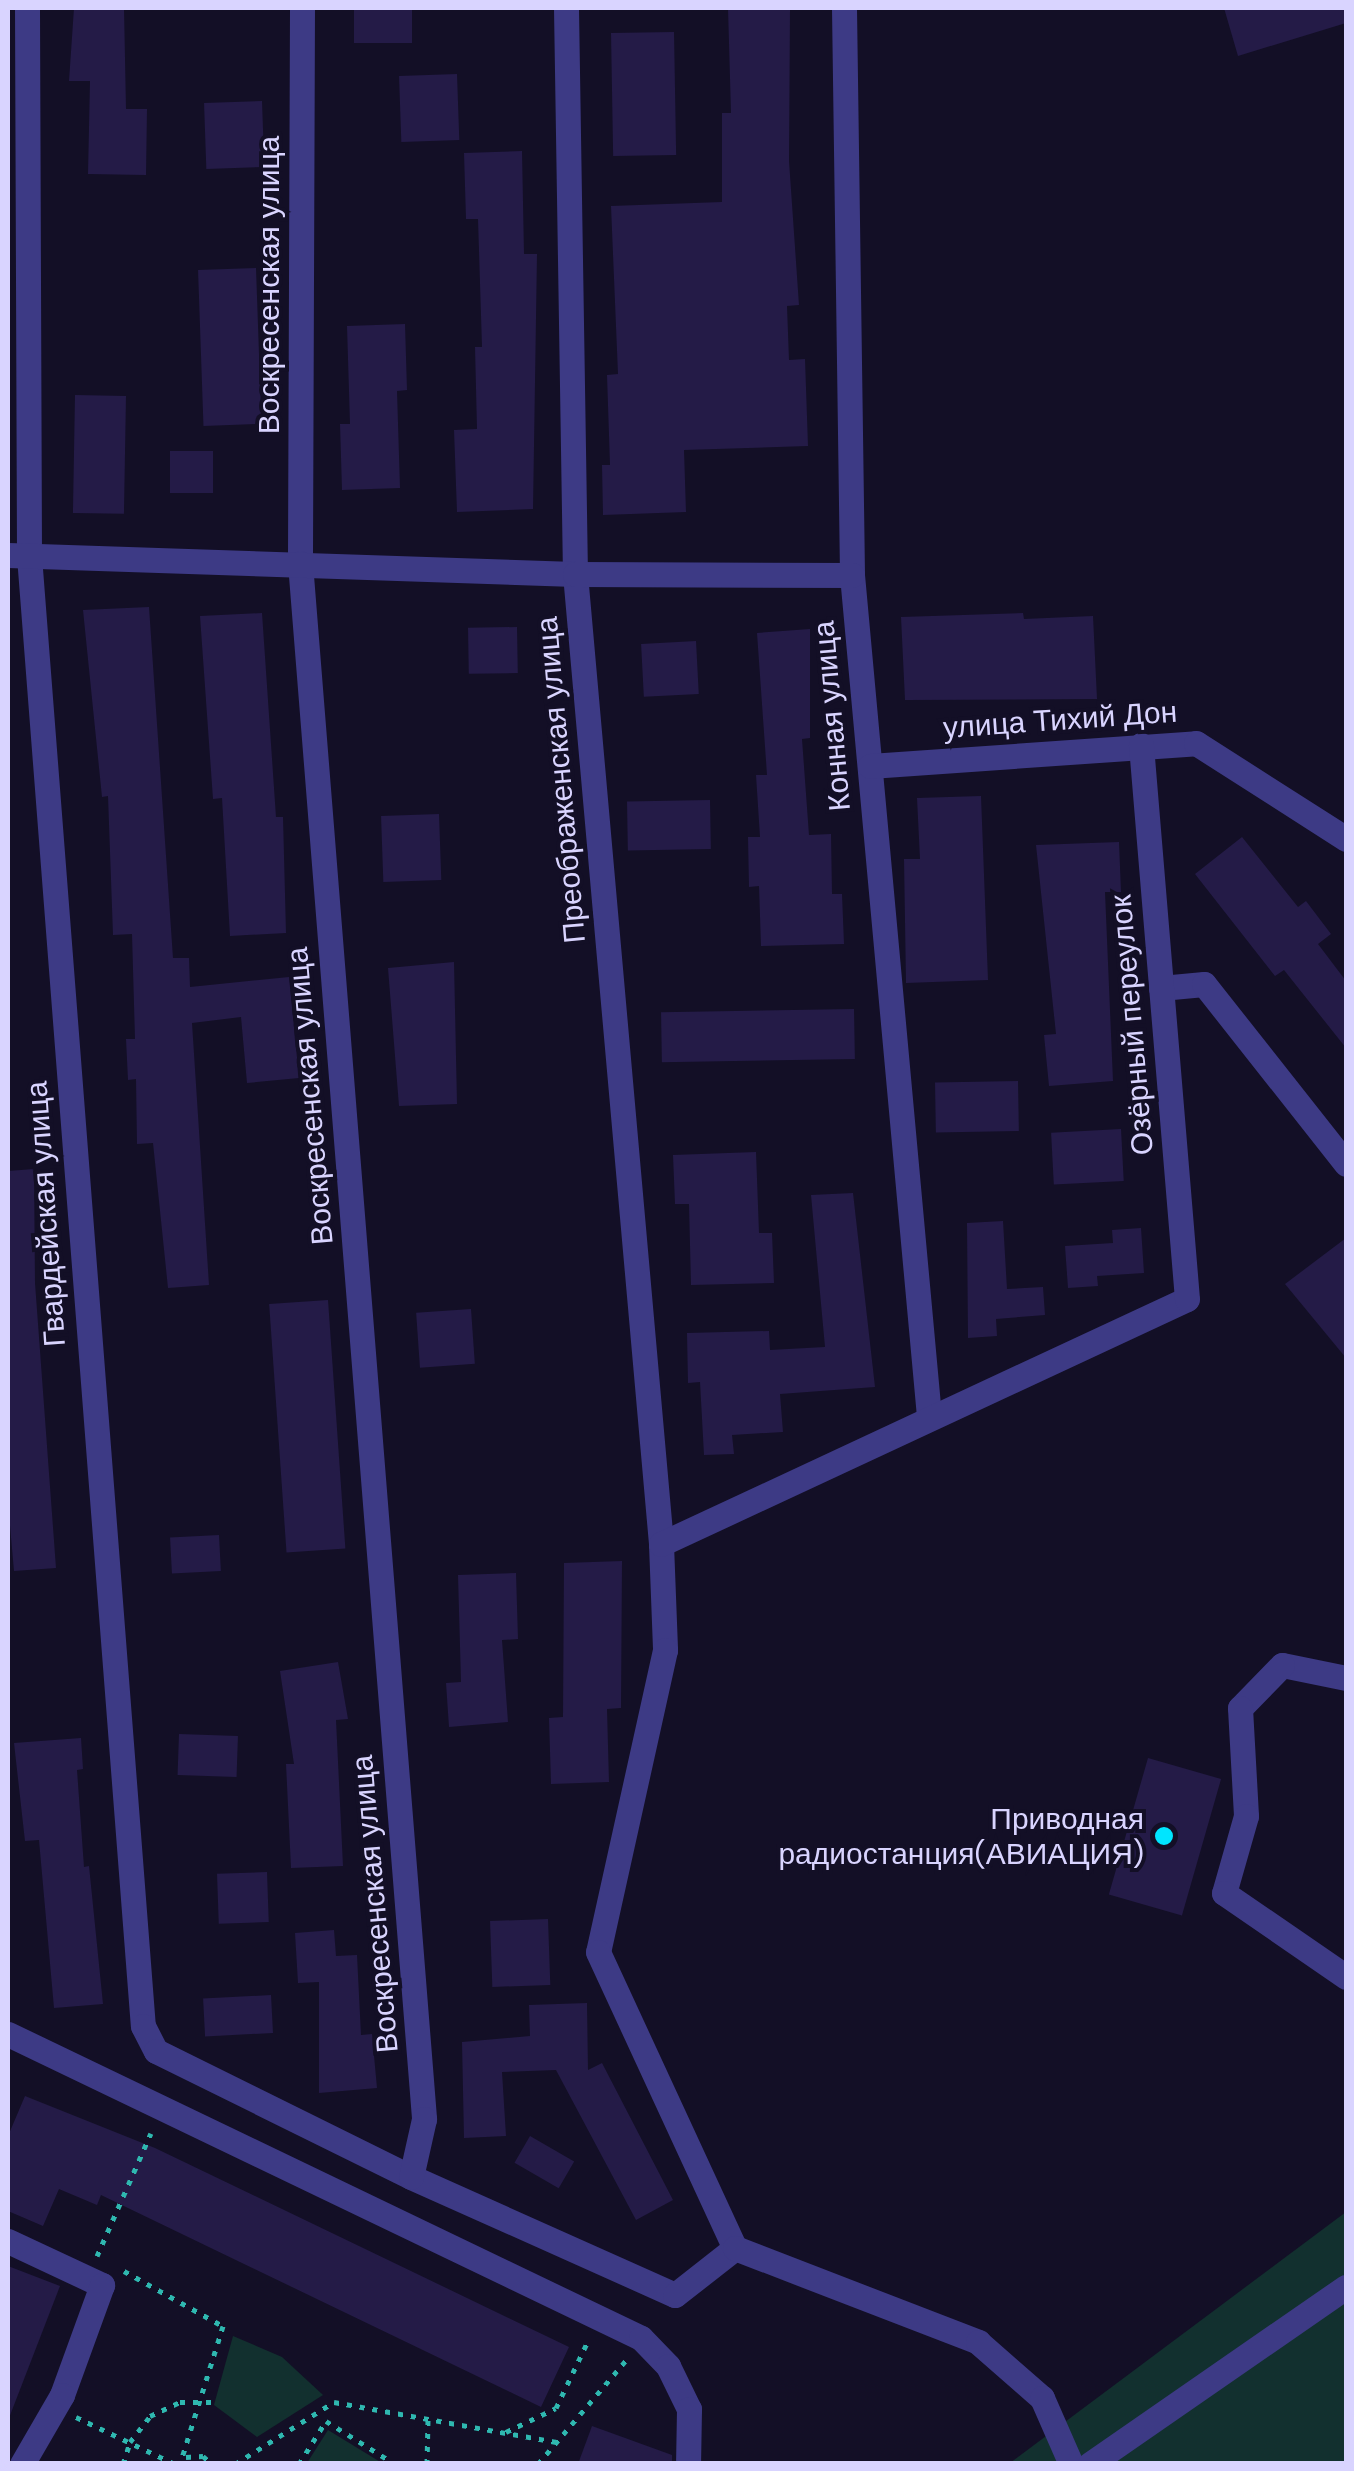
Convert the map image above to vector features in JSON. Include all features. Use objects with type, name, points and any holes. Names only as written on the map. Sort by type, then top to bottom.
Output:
[{"type":"street","name":"Гвардейская улица","points":[[28,8],[18,556],[143,2026],[156,2051],[411,2177]]},
{"type":"street","name":"Воскресенская улица","points":[[302,8],[300,564],[424,2120],[411,2177]]},
{"type":"street","name":"Преображенская улица","points":[[566,8],[576,574],[661,1544],[664,1650],[598,1952],[735,2248]]},
{"type":"street","name":"Конная улица","points":[[844,8],[852,575],[929,1417]]},
{"type":"street","points":[[18,556],[576,574],[852,575]]},
{"type":"street","name":"улица Тихий Дон","points":[[870,766],[1196,743],[1346,839]]},
{"type":"street","name":"Озёрный переулок","points":[[929,1417],[1187,1299],[1141,745]]},
{"type":"street","points":[[1161,988],[1204,984],[1346,1164]]},
{"type":"street","points":[[661,1544],[929,1417]]},
{"type":"street","points":[[1346,1678],[1282,1664],[1240,1708],[1246,1816],[1224,1894],[1346,1976]]},
{"type":"street","points":[[8,2034],[643,2340],[668,2366],[689,2409],[688,2464]]},
{"type":"street","points":[[411,2177],[675,2295],[735,2248],[978,2342],[1042,2398],[1071,2464]]},
{"type":"street","points":[[8,2241],[93,2267],[102,2285],[56,2407],[22,2464]]},
{"type":"street","points":[[1090,2464],[1346,2287]]},
{"type":"path","points":[[93,2267],[162,2108]]},
{"type":"path","points":[[79,2250],[93,2267],[222,2326],[186,2458]]},
{"type":"path","points":[[504,2433],[556,2408],[600,2318]]},
{"type":"path","points":[[538,2464],[643,2340]]},
{"type":"path","points":[[123,2464],[130,2442],[164,2407],[214,2402]]},
{"type":"path","points":[[235,2464],[334,2402],[556,2442]]},
{"type":"path","points":[[56,2407],[177,2464],[202,2456],[212,2464]]},
{"type":"path","points":[[427,2464],[428,2419]]},
{"type":"path","points":[[300,2464],[326,2420],[395,2464]]},
{"type":"green space","points":[[1346,2212],[1346,2463],[1010,2463]]},
{"type":"green space","points":[[233,2336],[282,2357],[323,2395],[257,2437],[214,2405]]},
{"type":"green space","points":[[328,2430],[382,2463],[307,2463]]},
{"type":"building","points":[[74,8],[124,8],[126,109],[147,109],[146,175],[88,174],[90,81],[69,81]]},
{"type":"building","points":[[354,8],[412,8],[412,43],[354,43]]},
{"type":"building","points":[[728,8],[790,8],[789,161],[799,305],[787,306],[789,360],[805,359],[808,446],[684,450],[686,512],[603,515],[602,465],[610,465],[607,375],[618,374],[611,206],[722,202],[722,113],[731,113]]},
{"type":"building","points":[[1224,8],[1346,8],[1346,23],[1238,56]]},
{"type":"building","points":[[674,32],[676,155],[613,156],[611,33]]},
{"type":"building","points":[[457,74],[459,140],[401,142],[399,76]]},
{"type":"building","points":[[262,101],[264,167],[206,169],[204,103]]},
{"type":"building","points":[[522,151],[524,254],[537,254],[533,509],[457,512],[454,430],[477,429],[475,347],[482,347],[478,219],[466,219],[464,153]]},
{"type":"building","points":[[256,268],[261,424],[203,426],[198,270]]},
{"type":"building","points":[[405,324],[407,390],[397,391],[400,488],[342,490],[340,424],[350,424],[347,326]]},
{"type":"building","points":[[75,395],[126,396],[124,514],[73,513]]},
{"type":"building","points":[[170,451],[213,451],[213,493],[170,493]]},
{"type":"building","points":[[149,607],[173,958],[189,958],[190,987],[289,977],[299,1078],[247,1083],[241,1017],[192,1023],[209,1285],[168,1288],[153,1143],[137,1144],[136,1079],[128,1080],[126,1039],[135,1039],[132,934],[113,935],[108,796],[102,797],[83,610]]},
{"type":"building","points":[[262,613],[276,817],[283,817],[286,933],[230,936],[222,798],[213,799],[200,616]]},
{"type":"building","points":[[1023,613],[1024,619],[1093,616],[1097,699],[905,700],[901,617]]},
{"type":"building","points":[[517,627],[518,673],[469,674],[468,628]]},
{"type":"building","points":[[810,629],[810,738],[802,739],[809,835],[831,834],[832,894],[842,894],[844,944],[761,946],[759,886],[749,887],[748,837],[760,837],[756,775],[767,775],[757,633]]},
{"type":"building","points":[[696,641],[699,694],[644,697],[641,644]]},
{"type":"building","points":[[981,796],[988,980],[906,983],[904,859],[920,859],[917,798]]},
{"type":"building","points":[[710,800],[711,849],[628,850],[627,801]]},
{"type":"building","points":[[439,814],[441,880],[383,882],[381,816]]},
{"type":"building","points":[[1242,837],[1298,907],[1306,901],[1331,934],[1318,944],[1346,981],[1346,1048],[1284,970],[1275,976],[1195,874]]},
{"type":"building","points":[[1119,842],[1121,892],[1105,892],[1113,1081],[1049,1086],[1044,1035],[1056,1034],[1036,845]]},
{"type":"building","points":[[454,962],[457,1104],[399,1106],[388,968]]},
{"type":"building","points":[[854,1009],[855,1059],[662,1062],[661,1012]]},
{"type":"building","points":[[1018,1081],[1019,1131],[936,1132],[935,1082]]},
{"type":"building","points":[[1121,1129],[1124,1181],[1054,1185],[1051,1133]]},
{"type":"building","points":[[756,1152],[759,1233],[772,1233],[774,1283],[691,1285],[689,1204],[675,1204],[673,1155]]},
{"type":"building","points":[[34,1169],[35,1283],[56,1568],[14,1571],[8,1503],[8,1171]]},
{"type":"building","points":[[853,1193],[875,1387],[780,1394],[783,1432],[732,1435],[734,1454],[704,1455],[700,1382],[688,1383],[687,1333],[769,1331],[770,1350],[825,1347],[811,1195]]},
{"type":"building","points":[[1003,1221],[1007,1289],[1043,1287],[1045,1315],[996,1319],[997,1336],[968,1338],[967,1223]]},
{"type":"building","points":[[1141,1228],[1144,1273],[1097,1276],[1098,1286],[1068,1288],[1065,1246],[1113,1243],[1112,1230]]},
{"type":"building","points":[[1346,1238],[1346,1358],[1285,1284]]},
{"type":"building","points":[[328,1300],[345,1548],[287,1553],[269,1304]]},
{"type":"building","points":[[471,1309],[475,1364],[420,1368],[416,1313]]},
{"type":"building","points":[[219,1535],[221,1571],[172,1574],[170,1538]]},
{"type":"building","points":[[622,1561],[621,1708],[607,1709],[609,1782],[551,1784],[549,1718],[563,1717],[564,1563]]},
{"type":"building","points":[[516,1573],[518,1639],[502,1640],[508,1722],[449,1727],[446,1683],[461,1682],[458,1575]]},
{"type":"building","points":[[338,1662],[348,1719],[336,1720],[343,1866],[291,1868],[286,1764],[294,1764],[280,1671]]},
{"type":"building","points":[[179,1734],[238,1736],[237,1777],[178,1775]]},
{"type":"building","points":[[81,1738],[83,1769],[77,1770],[84,1867],[89,1866],[103,2004],[54,2008],[39,1840],[25,1841],[14,1743]]},
{"type":"building","name":"Приводная радиостанция(АВИАЦИЯ)","points":[[1148,1758],[1221,1779],[1182,1915],[1109,1894]]},
{"type":"building","points":[[267,1872],[269,1922],[219,1924],[217,1874]]},
{"type":"building","points":[[548,1919],[550,1985],[492,1987],[490,1921]]},
{"type":"building","points":[[334,1930],[336,1956],[357,1955],[361,2035],[372,2034],[377,2088],[319,2093],[319,1982],[298,1983],[295,1933]]},
{"type":"building","points":[[271,1995],[273,2033],[205,2037],[203,1999]]},
{"type":"building","points":[[587,2003],[588,2070],[602,2063],[673,2200],[636,2220],[556,2070],[502,2072],[506,2136],[464,2138],[462,2042],[530,2036],[529,2005]]},
{"type":"building","points":[[25,2096],[155,2148],[569,2347],[541,2407],[101,2195],[97,2205],[59,2189],[43,2226],[8,2211],[8,2136]]},
{"type":"building","points":[[530,2136],[574,2162],[559,2188],[514,2163]]},
{"type":"building","points":[[8,2266],[60,2286],[9,2418],[8,2417]]},
{"type":"building","points":[[592,2426],[672,2455],[672,2464],[578,2464]]},
{"type":"place","name":"Приводная радиостанция(АВИАЦИЯ)","points":[[1164,1836]]}]
